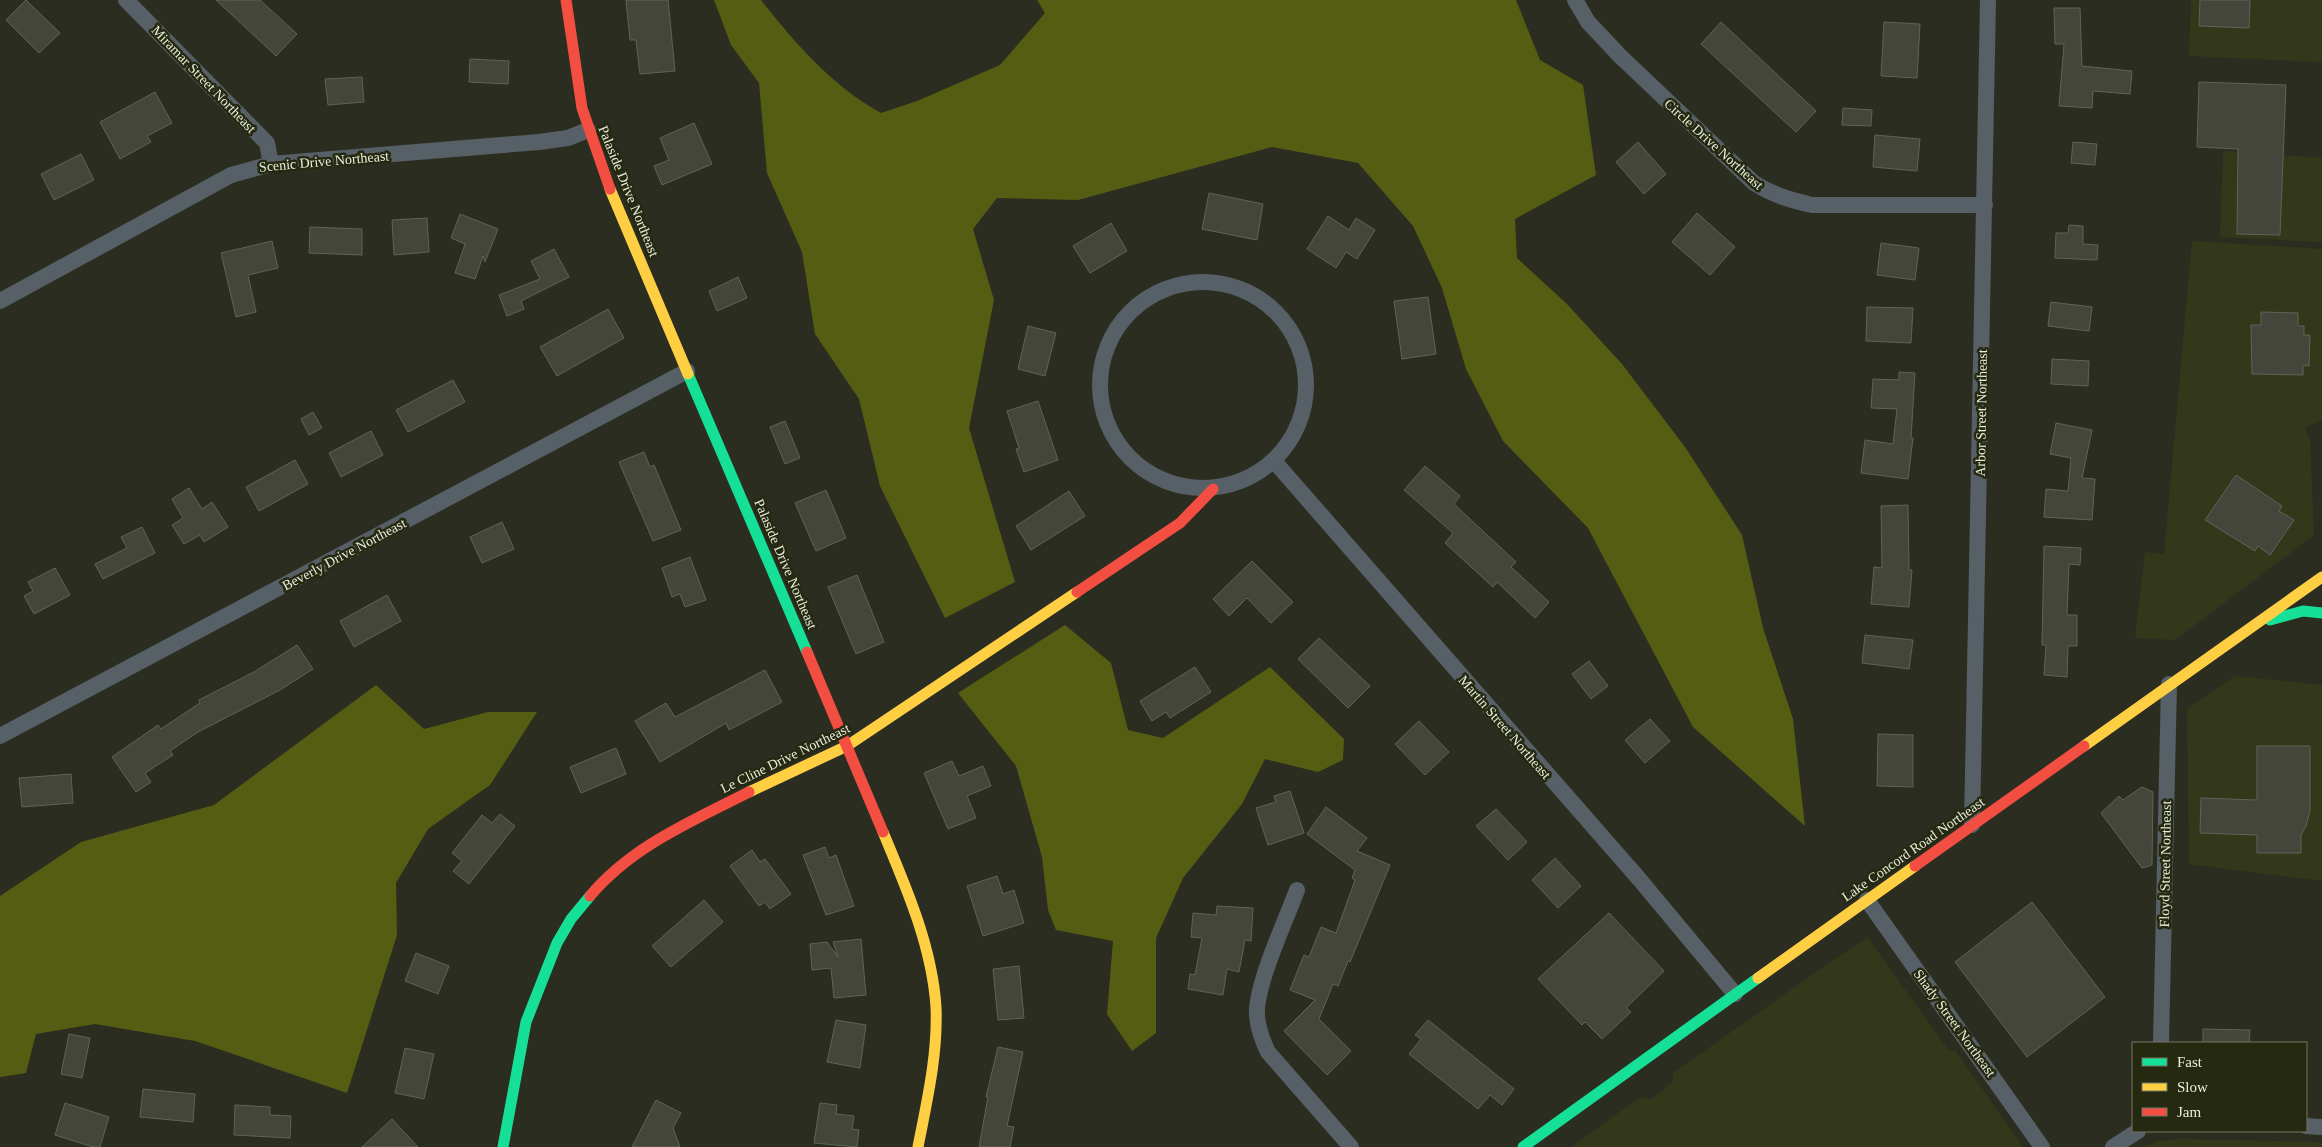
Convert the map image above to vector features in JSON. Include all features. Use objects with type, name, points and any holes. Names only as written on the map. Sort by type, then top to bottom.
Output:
[{"type":"street","name":"Miramar Street Northeast","points":[[126,0],[267,143],[271,164]]},
{"type":"street","name":"Palaside Drive Northeast","points":[[566,0],[582,108],[607,183],[905,884],[930,967],[936,1017],[934,1062],[918,1147]]},
{"type":"street","name":"Circle Drive Northeast","points":[[1575,0],[1588,22],[1620,56],[1754,183],[1769,193],[1788,200],[1812,205],[1985,205]]},
{"type":"street","name":"Arbor Street Northeast","points":[[1972,825],[1988,0]]},
{"type":"street","name":"Scenic Drive Northeast","points":[[0,301],[231,175],[271,164],[539,142],[568,138],[588,130]]},
{"type":"street","points":[[1208,282],[1232,286],[1268,305],[1290,330],[1300,348],[1305,368],[1306,394],[1298,428],[1288,445],[1274,461],[1256,474],[1235,484],[1213,489],[1188,488],[1173,484],[1144,470],[1125,454],[1111,434],[1103,411],[1099,387],[1102,363],[1110,340],[1128,314],[1140,303],[1161,291],[1192,283],[1208,282]]},
{"type":"street","name":"Beverly Drive Northeast","points":[[0,736],[687,371]]},
{"type":"street","name":"Martin Street Northeast","points":[[1274,461],[1640,880],[1735,994]]},
{"type":"street","name":"Le Cline Drive Northeast","points":[[503,1147],[526,1022],[557,943],[571,920],[600,884],[635,853],[659,838],[793,770],[847,746],[1180,523],[1213,489]]},
{"type":"street","name":"Lake Concord Road Northeast","points":[[1523,1147],[2169,684],[2322,577]]},
{"type":"street","points":[[2256,623],[2303,611],[2322,613]]},
{"type":"street","name":"Floyd Street Northeast","points":[[2161,1042],[2169,684]]},
{"type":"street","points":[[1298,890],[1260,990],[1257,1014],[1261,1037],[1268,1052],[1351,1147]]},
{"type":"street","name":"Shady Street Northeast","points":[[1867,900],[2042,1147]]},
{"type":"street","points":[[2307,1126],[2322,1127]]},
{"type":"street","points":[[2113,1147],[2136,1132]]},
{"type":"shaded area","points":[[2191,0],[2322,0],[2322,62],[2189,56]]},
{"type":"shaded area","points":[[2223,151],[2322,158],[2322,242],[2220,237]]},
{"type":"shaded area","points":[[2192,241],[2322,249],[2322,420],[2305,428],[2310,441],[2314,535],[2175,640],[2135,638],[2145,552],[2164,554]]},
{"type":"shaded area","points":[[2235,676],[2322,685],[2322,881],[2189,864],[2187,709]]},
{"type":"shaded area","points":[[1868,938],[1949,1051],[1955,1050],[2023,1147],[1571,1147],[1635,1101],[1646,1097],[1650,1100],[1673,1082],[1673,1073],[1842,954]]},
{"type":"shaded area","points":[[2180,1139],[2317,1142],[2322,1144],[2322,1147],[2140,1147],[2159,1141]]},
{"type":"green space","points":[[714,0],[761,0],[801,48],[830,77],[881,113],[917,101],[1000,65],[1045,13],[1037,0],[1516,0],[1540,60],[1583,85],[1596,175],[1515,219],[1517,258],[1566,303],[1622,364],[1685,447],[1742,535],[1763,628],[1793,719],[1805,826],[1693,727],[1588,528],[1503,441],[1466,369],[1442,288],[1413,226],[1358,163],[1272,147],[1078,200],[997,198],[973,229],[994,300],[969,428],[1015,582],[945,618],[880,486],[859,399],[815,334],[802,252],[767,173],[759,83],[731,45]]},
{"type":"green space","points":[[1065,625],[1111,663],[1128,730],[1163,738],[1270,667],[1344,739],[1343,760],[1318,772],[1265,759],[1242,804],[1183,878],[1156,938],[1156,1033],[1132,1051],[1107,1014],[1113,941],[1056,930],[1048,910],[1042,857],[1016,766],[958,693]]},
{"type":"green space","points":[[376,685],[424,729],[488,712],[537,712],[490,785],[428,829],[396,883],[397,935],[347,1093],[195,1041],[95,1024],[36,1034],[26,1073],[0,1077],[0,896],[81,842],[214,805]]},
{"type":"building","points":[[26,0],[60,33],[39,53],[6,20]]},
{"type":"building","points":[[216,0],[260,0],[297,34],[276,56]]},
{"type":"building","points":[[626,0],[668,0],[675,71],[640,74],[636,40],[630,40]]},
{"type":"building","points":[[2200,0],[2250,0],[2249,28],[2199,26]]},
{"type":"building","points":[[2054,8],[2080,8],[2082,66],[2132,71],[2130,94],[2093,91],[2092,108],[2059,106],[2064,44],[2055,44]]},
{"type":"building","points":[[1721,22],[1816,111],[1796,132],[1701,44]]},
{"type":"building","points":[[1884,22],[1920,24],[1917,78],[1881,76]]},
{"type":"building","points":[[470,59],[509,61],[508,84],[469,82]]},
{"type":"building","points":[[362,77],[364,102],[328,105],[325,79]]},
{"type":"building","points":[[2199,82],[2286,85],[2280,235],[2237,234],[2238,149],[2197,147]]},
{"type":"building","points":[[155,92],[172,123],[147,136],[151,142],[120,159],[100,122]]},
{"type":"building","points":[[1843,108],[1872,110],[1871,126],[1842,125]]},
{"type":"building","points":[[694,123],[712,164],[662,185],[654,166],[669,160],[660,138]]},
{"type":"building","points":[[1875,135],[1920,139],[1917,171],[1873,167]]},
{"type":"building","points":[[1638,142],[1666,174],[1644,194],[1616,162]]},
{"type":"building","points":[[2073,142],[2097,144],[2095,165],[2071,163]]},
{"type":"building","points":[[81,154],[94,180],[54,200],[41,174]]},
{"type":"building","points":[[1209,193],[1263,204],[1257,240],[1202,229]]},
{"type":"building","points":[[1697,213],[1735,247],[1710,275],[1672,242]]},
{"type":"building","points":[[460,214],[498,229],[485,262],[483,256],[475,279],[455,273],[465,244],[451,238]]},
{"type":"building","points":[[1328,216],[1349,230],[1356,218],[1375,230],[1357,259],[1346,252],[1336,268],[1307,249]]},
{"type":"building","points":[[427,218],[429,252],[394,255],[392,220]]},
{"type":"building","points":[[1111,223],[1127,251],[1090,273],[1073,246]]},
{"type":"building","points":[[2069,225],[2083,226],[2083,244],[2098,245],[2097,260],[2055,258],[2056,233],[2068,233]]},
{"type":"building","points":[[310,227],[362,229],[362,255],[309,253]]},
{"type":"building","points":[[272,241],[278,268],[248,275],[256,312],[236,317],[221,253]]},
{"type":"building","points":[[1881,243],[1919,248],[1915,280],[1877,275]]},
{"type":"building","points":[[554,249],[569,277],[521,301],[524,309],[507,316],[499,295],[540,279],[531,261]]},
{"type":"building","points":[[738,277],[747,298],[717,311],[709,291]]},
{"type":"building","points":[[1428,297],[1436,354],[1402,359],[1394,301]]},
{"type":"building","points":[[2051,302],[2092,307],[2089,331],[2048,326]]},
{"type":"building","points":[[1867,307],[1913,308],[1911,343],[1866,341]]},
{"type":"building","points":[[608,309],[624,338],[557,376],[540,347]]},
{"type":"building","points":[[2261,312],[2298,313],[2298,326],[2304,326],[2304,335],[2310,335],[2309,366],[2303,365],[2303,375],[2252,374],[2251,325],[2261,325]]},
{"type":"building","points":[[1028,326],[1056,333],[1045,376],[1018,369]]},
{"type":"building","points":[[2052,359],[2089,361],[2088,386],[2051,384]]},
{"type":"building","points":[[1899,372],[1915,373],[1911,438],[1913,438],[1908,479],[1861,473],[1865,440],[1893,444],[1897,409],[1871,408],[1873,379],[1899,380]]},
{"type":"building","points":[[453,380],[465,402],[408,432],[396,410]]},
{"type":"building","points":[[1038,401],[1058,460],[1024,472],[1016,449],[1019,448],[1007,411]]},
{"type":"building","points":[[313,412],[322,428],[309,435],[301,419]]},
{"type":"building","points":[[785,421],[800,458],[785,464],[770,427]]},
{"type":"building","points":[[2056,423],[2092,430],[2082,478],[2095,479],[2092,520],[2044,517],[2046,489],[2068,491],[2071,458],[2050,454]]},
{"type":"building","points":[[371,431],[383,455],[341,477],[329,453]]},
{"type":"building","points":[[644,452],[650,467],[654,465],[681,530],[653,541],[619,462]]},
{"type":"building","points":[[295,460],[308,484],[259,511],[246,487]]},
{"type":"building","points":[[1425,466],[1460,496],[1454,504],[1516,562],[1511,567],[1549,602],[1535,618],[1497,582],[1493,587],[1445,543],[1453,533],[1404,490]]},
{"type":"building","points":[[2236,475],[2282,506],[2279,511],[2294,520],[2270,555],[2258,546],[2255,551],[2205,520]]},
{"type":"building","points":[[189,488],[202,509],[212,502],[228,527],[204,542],[200,535],[184,544],[172,525],[183,518],[172,499]]},
{"type":"building","points":[[826,490],[846,538],[816,551],[795,503]]},
{"type":"building","points":[[1069,491],[1085,516],[1031,550],[1016,526]]},
{"type":"building","points":[[1908,505],[1909,570],[1912,570],[1909,607],[1871,604],[1874,567],[1882,568],[1881,506]]},
{"type":"building","points":[[502,522],[514,549],[482,563],[470,537]]},
{"type":"building","points":[[142,527],[155,553],[103,579],[95,564],[127,548],[121,537]]},
{"type":"building","points":[[2044,546],[2081,548],[2080,565],[2069,564],[2067,615],[2077,615],[2077,646],[2068,646],[2067,677],[2044,675],[2046,645],[2042,645]]},
{"type":"building","points":[[690,557],[706,600],[685,607],[680,594],[672,597],[662,568]]},
{"type":"building","points":[[1252,561],[1293,602],[1271,623],[1247,598],[1229,616],[1213,599]]},
{"type":"building","points":[[55,568],[70,595],[34,614],[24,596],[33,591],[28,582]]},
{"type":"building","points":[[857,575],[884,642],[856,654],[828,587]]},
{"type":"building","points":[[387,595],[401,621],[354,647],[340,621]]},
{"type":"building","points":[[1865,635],[1913,640],[1909,669],[1862,663]]},
{"type":"building","points":[[1319,638],[1370,686],[1348,708],[1298,659]]},
{"type":"building","points":[[297,645],[313,669],[280,690],[198,732],[170,751],[173,755],[145,773],[151,782],[136,792],[112,757],[158,725],[161,729],[200,703],[199,700],[254,672]]},
{"type":"building","points":[[1589,661],[1608,686],[1591,699],[1572,674]]},
{"type":"building","points":[[1195,667],[1211,692],[1170,718],[1166,712],[1152,721],[1140,701]]},
{"type":"building","points":[[765,670],[782,702],[729,730],[726,723],[660,762],[635,721],[666,703],[675,717]]},
{"type":"building","points":[[1650,719],[1670,741],[1645,763],[1625,740]]},
{"type":"building","points":[[1419,721],[1449,752],[1425,775],[1395,744]]},
{"type":"building","points":[[1878,734],[1913,735],[1913,787],[1877,786]]},
{"type":"building","points":[[2257,746],[2310,746],[2310,811],[2306,826],[2301,835],[2301,853],[2257,853],[2257,835],[2200,833],[2201,798],[2257,800]]},
{"type":"building","points":[[616,748],[626,774],[581,793],[570,767]]},
{"type":"building","points":[[952,761],[959,776],[983,766],[991,786],[967,796],[976,818],[948,829],[924,773]]},
{"type":"building","points":[[71,774],[73,803],[22,807],[19,778]]},
{"type":"building","points":[[2142,787],[2153,792],[2152,865],[2142,868],[2101,813],[2119,796],[2123,800]]},
{"type":"building","points":[[1290,791],[1304,833],[1268,845],[1256,808],[1276,802],[1274,796]]},
{"type":"building","points":[[1326,807],[1367,838],[1357,851],[1390,865],[1350,962],[1348,961],[1338,986],[1333,984],[1319,1019],[1351,1051],[1327,1075],[1284,1031],[1315,1000],[1290,990],[1304,955],[1309,957],[1321,927],[1336,933],[1355,880],[1352,878],[1355,870],[1307,834]]},
{"type":"building","points":[[1496,809],[1527,842],[1508,860],[1476,826]]},
{"type":"building","points":[[500,814],[515,826],[469,884],[453,871],[462,861],[452,853],[482,815],[492,823]]},
{"type":"building","points":[[825,847],[829,858],[836,855],[854,906],[826,915],[803,855]]},
{"type":"building","points":[[752,850],[760,862],[765,859],[791,894],[770,909],[765,902],[759,906],[730,866]]},
{"type":"building","points":[[1555,858],[1581,886],[1558,908],[1532,880]]},
{"type":"building","points":[[997,876],[1003,894],[1014,890],[1024,923],[983,936],[967,886]]},
{"type":"building","points":[[704,900],[723,922],[671,967],[652,946]]},
{"type":"building","points":[[2032,902],[2105,997],[2027,1057],[1955,962]]},
{"type":"building","points":[[1217,906],[1253,908],[1251,941],[1245,940],[1239,972],[1227,969],[1223,995],[1188,989],[1190,974],[1195,975],[1202,938],[1191,937],[1193,913],[1216,915]]},
{"type":"building","points":[[1609,913],[1664,971],[1626,1008],[1631,1012],[1602,1039],[1585,1022],[1582,1025],[1538,979]]},
{"type":"building","points":[[861,939],[866,995],[834,998],[831,968],[812,970],[810,944],[827,942],[838,957],[833,942]]},
{"type":"building","points":[[416,953],[449,966],[438,994],[405,981]]},
{"type":"building","points":[[1019,966],[1024,1018],[998,1020],[993,969]]},
{"type":"building","points":[[836,1020],[866,1025],[860,1068],[827,1062]]},
{"type":"building","points":[[1428,1020],[1514,1089],[1502,1105],[1490,1095],[1478,1109],[1409,1054],[1421,1039],[1415,1035]]},
{"type":"building","points":[[2203,1029],[2250,1030],[2249,1042],[2203,1042]]},
{"type":"building","points":[[69,1034],[90,1038],[82,1078],[61,1074]]},
{"type":"building","points":[[998,1047],[1023,1052],[1007,1126],[1014,1127],[1010,1147],[979,1147],[988,1097],[986,1097]]},
{"type":"building","points":[[405,1048],[434,1054],[424,1099],[395,1093]]},
{"type":"building","points":[[143,1089],[195,1094],[193,1122],[140,1117]]},
{"type":"building","points":[[656,1100],[681,1113],[673,1128],[680,1147],[632,1147]]},
{"type":"building","points":[[65,1103],[109,1117],[100,1147],[93,1147],[55,1135]]},
{"type":"building","points":[[820,1103],[837,1105],[836,1114],[854,1116],[852,1129],[859,1130],[857,1147],[814,1143]]},
{"type":"building","points":[[235,1105],[270,1107],[270,1115],[291,1116],[290,1138],[234,1135]]},
{"type":"building","points":[[392,1119],[418,1147],[362,1147]]},
{"type":"traffic: fast","points":[[688,374],[807,652]]},
{"type":"traffic: fast","points":[[2270,620],[2303,611],[2322,613]]},
{"type":"traffic: fast","points":[[503,1147],[526,1022],[557,943],[571,919],[590,896]]},
{"type":"traffic: fast","points":[[1523,1147],[1758,978]]},
{"type":"traffic: slow","points":[[610,189],[688,374]]},
{"type":"traffic: slow","points":[[2084,746],[2322,577]]},
{"type":"traffic: slow","points":[[749,792],[847,746],[1077,592]]},
{"type":"traffic: slow","points":[[883,832],[917,917],[934,984],[936,1007],[935,1042],[931,1077],[918,1147]]},
{"type":"traffic: slow","points":[[1758,978],[1915,866]]},
{"type":"traffic: jam","points":[[566,0],[582,108],[610,189]]},
{"type":"traffic: jam","points":[[1077,592],[1180,523],[1213,489]]},
{"type":"traffic: jam","points":[[807,652],[883,832]]},
{"type":"traffic: jam","points":[[1915,866],[2084,746]]},
{"type":"traffic: jam","points":[[590,896],[607,878],[644,849],[685,824],[749,792]]}]
